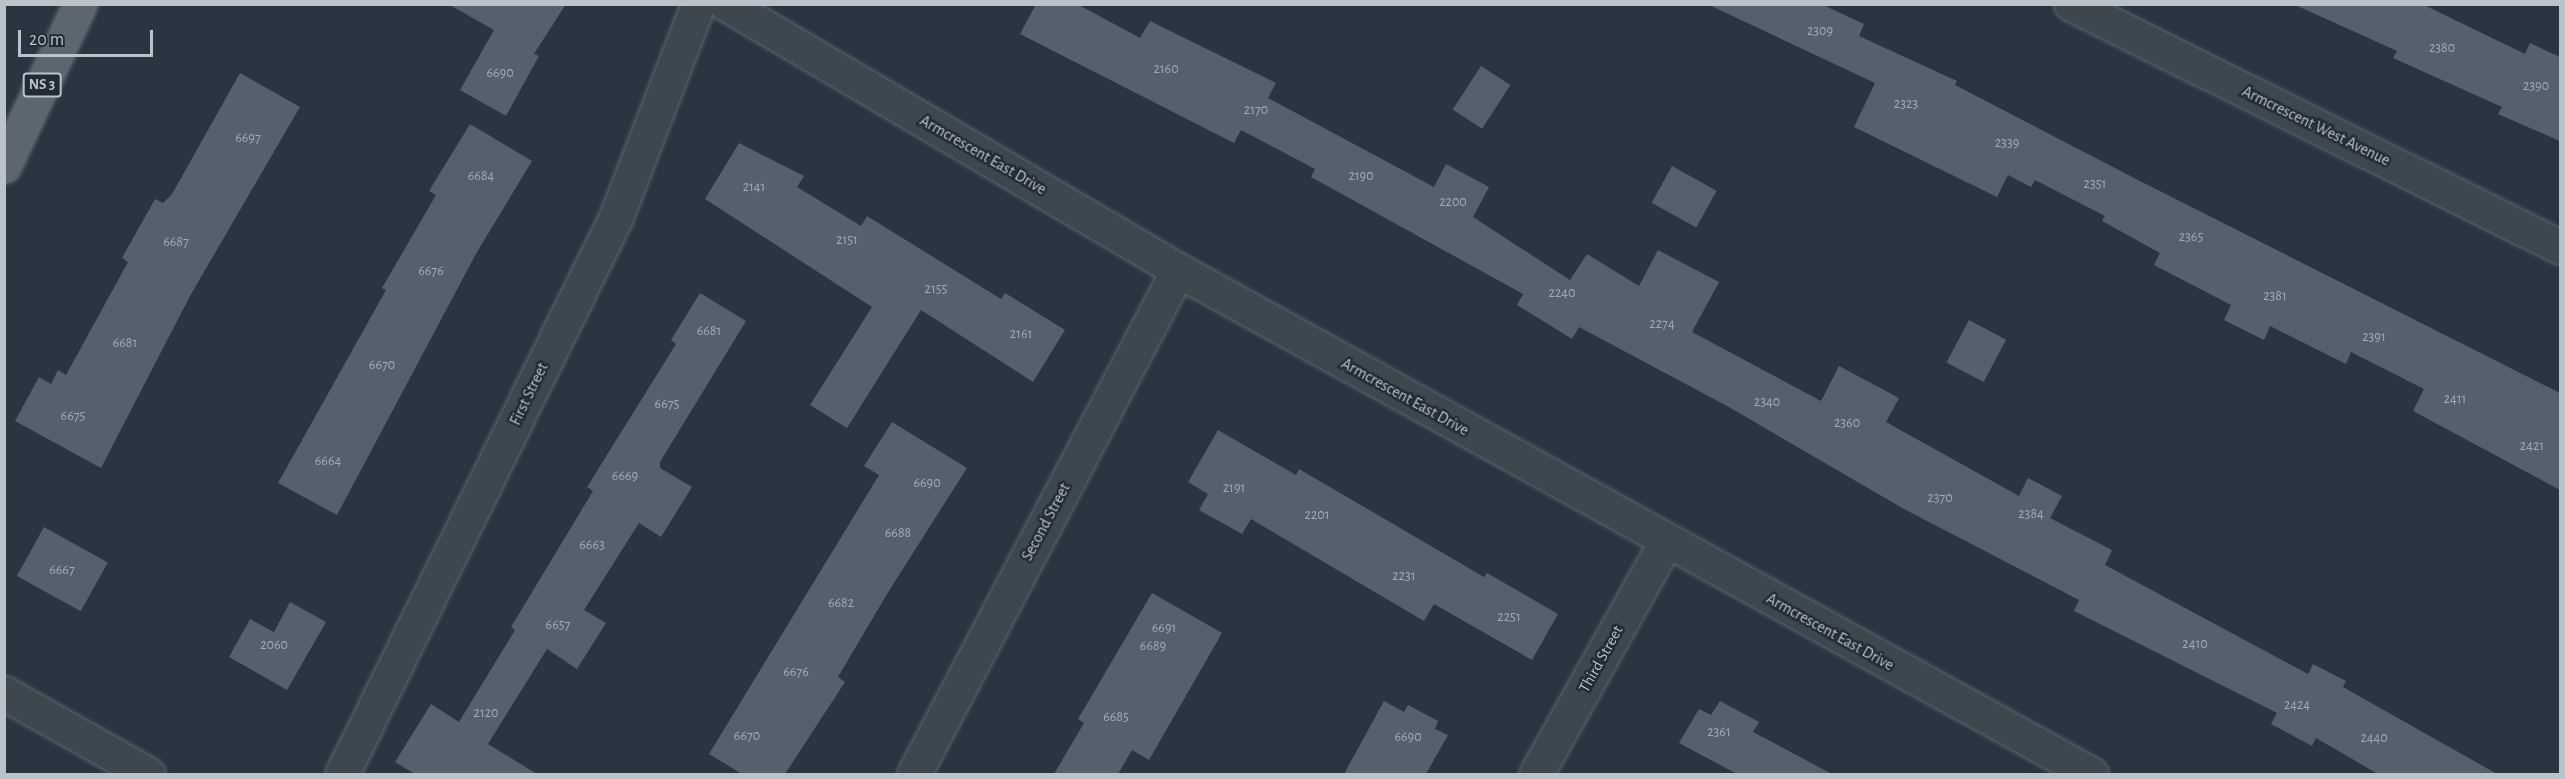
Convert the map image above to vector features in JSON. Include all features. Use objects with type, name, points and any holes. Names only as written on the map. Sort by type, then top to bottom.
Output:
[{"type":"main road","name":"NS 3","points":[[6,162],[80,4]]},
{"type":"street","name":"First Street","points":[[342,774],[616,217],[698,4]]},
{"type":"street","name":"Armcrescent East Drive","points":[[726,4],[1178,270],[1665,543],[2091,774]]},
{"type":"street","name":"Armcrescent West Avenue","points":[[2072,4],[2560,248]]},
{"type":"street","name":"Second Street","points":[[914,774],[1178,270]]},
{"type":"street","name":"Third Street","points":[[1536,774],[1665,543]]},
{"type":"street","points":[[4,693],[148,774]]},
{"type":"building","points":[[448,4],[566,4],[534,54],[539,56],[506,116],[460,90],[494,30]]},
{"type":"building","points":[[1036,4],[1077,4],[1140,38],[1150,21],[1276,83],[1268,98],[1434,187],[1446,164],[1489,187],[1473,217],[1570,280],[1587,254],[1639,286],[1658,250],[1719,282],[1692,332],[1821,401],[1839,366],[1899,398],[1886,422],[2019,496],[2028,478],[2062,496],[2050,518],[2112,550],[2105,565],[2308,674],[2313,664],[2346,681],[2343,687],[2497,774],[2378,774],[2316,738],[2312,746],[2271,724],[2277,713],[2074,611],[2079,600],[1904,509],[1727,406],[1579,327],[1572,339],[1517,305],[1523,294],[1311,177],[1315,169],[1241,130],[1234,143],[1020,34]]},
{"type":"building","points":[[1707,4],[1821,4],[1864,24],[1859,36],[1957,81],[1955,85],[2138,180],[2560,393],[2560,490],[2413,411],[2424,389],[2351,352],[2346,364],[2270,326],[2264,340],[2224,320],[2231,305],[2154,265],[2160,253],[2102,221],[2105,216],[2035,180],[2031,187],[2008,175],[1997,197],[1854,127],[1875,83]]},
{"type":"building","points":[[2293,4],[2422,4],[2525,54],[2530,43],[2560,57],[2560,141],[2498,114],[2502,107],[2393,58],[2397,51]]},
{"type":"building","points":[[1481,66],[1510,85],[1482,129],[1453,110]]},
{"type":"building","points":[[240,73],[300,107],[190,296],[101,468],[15,421],[39,377],[51,384],[58,370],[66,375],[128,262],[122,258],[155,199],[163,203],[172,194]]},
{"type":"building","points":[[470,124],[532,161],[477,252],[337,515],[278,483],[386,290],[382,288],[436,195],[429,191]]},
{"type":"building","points":[[739,143],[804,176],[797,187],[861,226],[867,216],[1001,299],[1005,293],[1065,330],[1033,382],[921,310],[847,428],[810,405],[872,307],[705,199]]},
{"type":"building","points":[[1672,166],[1717,191],[1696,227],[1652,203]]},
{"type":"building","points":[[700,293],[746,321],[660,462],[660,468],[692,487],[661,537],[639,523],[584,610],[606,623],[577,669],[547,649],[488,744],[537,774],[415,774],[395,762],[431,704],[459,722],[515,630],[511,627],[593,491],[587,487],[676,344],[671,340]]},
{"type":"building","points":[[1969,320],[2006,340],[1984,382],[1946,362]]},
{"type":"building","points":[[892,422],[967,468],[887,594],[838,677],[845,682],[785,774],[742,774],[709,754],[879,475],[864,466]]},
{"type":"building","points":[[1218,430],[1296,475],[1299,469],[1484,577],[1487,573],[1558,614],[1532,660],[1434,604],[1424,621],[1251,519],[1242,534],[1199,510],[1208,494],[1188,482]]},
{"type":"building","points":[[44,527],[108,562],[81,611],[17,576]]},
{"type":"building","points":[[1152,593],[1222,633],[1149,760],[1132,750],[1118,774],[1054,774],[1084,723],[1078,719]]},
{"type":"building","points":[[290,602],[326,622],[287,690],[229,657],[250,619],[274,632]]},
{"type":"building","points":[[1384,701],[1404,712],[1408,705],[1438,721],[1435,729],[1448,735],[1426,774],[1344,774]]},
{"type":"building","points":[[1720,701],[1759,722],[1753,732],[1832,774],[1737,774],[1679,743],[1699,709],[1711,715]]}]
